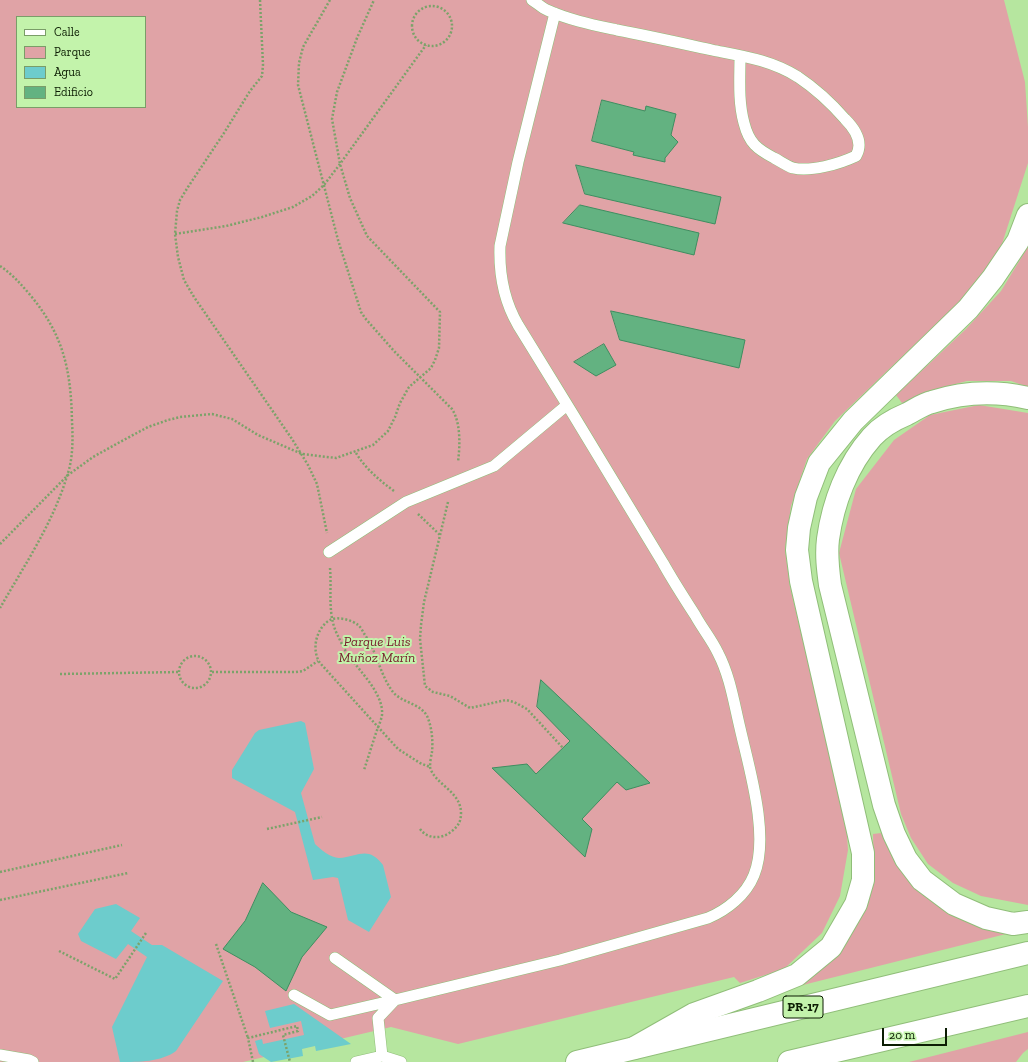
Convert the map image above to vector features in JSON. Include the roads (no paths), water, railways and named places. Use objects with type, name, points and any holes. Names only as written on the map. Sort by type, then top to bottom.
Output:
[{"type":"main road","points":[[634,1048],[694,1014],[797,975],[831,947],[856,904],[863,880],[863,853],[800,573],[797,550],[799,528],[806,497],[819,463],[834,442],[853,421],[968,309],[993,278],[1018,241],[1028,215]]},
{"type":"main road","points":[[1028,398],[998,394],[960,394],[930,402],[896,419],[873,436],[852,465],[837,499],[828,540],[828,563],[830,585],[884,806],[894,834],[906,859],[922,880],[954,904],[986,918],[1013,924],[1028,922]]},
{"type":"main road","name":"PR-17","points":[[577,1062],[1028,953]]},
{"type":"main road","points":[[789,1062],[1028,1006]]},
{"type":"lane","points":[[532,0],[546,10],[593,24],[765,61],[781,68],[797,77],[829,101],[854,128],[859,144],[856,156],[816,169],[806,169],[794,168],[757,148],[748,135],[740,101],[740,56]]},
{"type":"lane","points":[[294,995],[330,1015],[560,960],[708,918],[720,913],[740,897],[752,880],[757,864],[759,834],[756,794],[728,677],[718,652],[689,607],[512,314],[503,285],[499,259],[500,246],[518,162],[555,13]]},
{"type":"lane","points":[[329,552],[406,502],[494,466],[567,405]]},
{"type":"lane","points":[[335,958],[395,1000]]},
{"type":"lane","points":[[382,1056],[378,1018],[395,1000]]},
{"type":"lane","points":[[0,1055],[33,1062]]},
{"type":"lane","points":[[356,1062],[382,1056],[401,1062]]},
{"type":"water","points":[[301,721],[305,723],[314,769],[301,793],[315,844],[326,853],[336,858],[367,854],[378,859],[383,865],[391,897],[369,932],[348,920],[338,878],[333,877],[313,880],[295,812],[232,778],[232,770],[255,733],[259,730]]},
{"type":"water","points":[[116,904],[140,918],[131,931],[152,945],[162,945],[223,981],[176,1051],[170,1055],[157,1059],[120,1062],[112,1027],[147,957],[128,944],[116,959],[81,941],[78,934],[95,909]]},
{"type":"water","points":[[294,1004],[351,1044],[316,1051],[315,1046],[302,1049],[303,1056],[271,1062],[259,1054],[255,1041],[262,1039],[263,1044],[304,1035],[301,1021],[270,1028],[265,1011]]},
{"type":"park label","name":"Parque Luis Muñoz Marín","points":[[377,650]]}]
